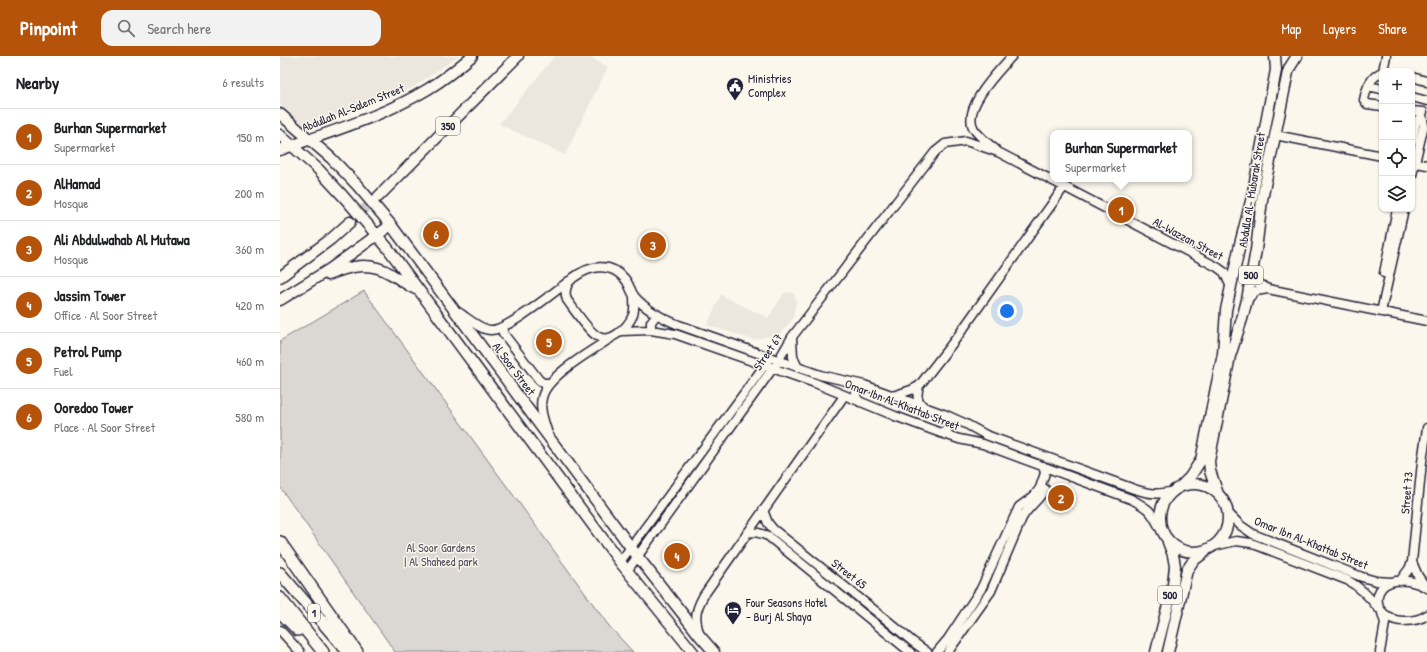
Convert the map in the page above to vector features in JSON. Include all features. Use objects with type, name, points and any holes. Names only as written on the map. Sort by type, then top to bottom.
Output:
[{"type":"highway","points":[[280,542],[357,652]]},
{"type":"highway","name":"1","points":[[280,573],[348,652]]},
{"type":"highway","name":"1","points":[[280,598],[323,652]]},
{"type":"highway","points":[[280,612],[319,652]]},
{"type":"main road","name":"Abdullah Al-Salem Street","points":[[280,150],[394,108],[428,89],[454,71],[472,56]]},
{"type":"main road","name":"350","points":[[378,196],[518,56]]},
{"type":"main road","name":"Abdulla Al- Mubarak Street","points":[[1177,489],[1190,477],[1201,460],[1223,354],[1226,316],[1231,287],[1252,197],[1276,70],[1275,56]]},
{"type":"main road","name":"Abdulla Al- Mubarak Street","points":[[1218,494],[1210,471],[1209,461],[1230,356],[1242,319],[1252,272],[1258,238],[1262,200],[1288,72],[1297,56]]},
{"type":"main road","name":"Al Soor Street","points":[[280,114],[331,158],[357,185],[391,225],[630,547],[714,652]]},
{"type":"main road","points":[[280,135],[318,169],[377,235],[620,562],[693,652]]},
{"type":"main road","points":[[280,277],[331,239],[350,222]]},
{"type":"main road","points":[[280,300],[307,284],[391,225]]},
{"type":"main road","points":[[1243,235],[1246,232],[1251,232],[1258,238]]},
{"type":"main road","points":[[307,284],[349,268],[366,266],[382,269],[410,287],[419,290]]},
{"type":"main road","points":[[1226,316],[1229,321],[1234,323],[1242,319]]},
{"type":"main road","points":[[1177,489],[1190,484],[1200,485],[1210,488],[1218,494]]},
{"type":"main road","name":"500","points":[[1156,652],[1173,585],[1175,566],[1174,555],[1159,519],[1161,508],[1166,498],[1177,489]]},
{"type":"main road","name":"500","points":[[1168,652],[1187,570],[1193,561],[1219,542],[1226,532],[1228,513],[1218,494]]},
{"type":"main road","points":[[1164,534],[1175,547],[1186,552],[1197,553],[1212,548]]},
{"type":"street","name":"Al-Wazzan Street","points":[[998,152],[974,129],[971,122],[971,115],[978,98],[1012,56]]},
{"type":"street","points":[[1384,68],[1386,56]]},
{"type":"street","points":[[1379,73],[1366,89],[1365,102],[1379,106]]},
{"type":"street","points":[[1415,78],[1427,82]]},
{"type":"street","points":[[1368,86],[1379,88]]},
{"type":"street","points":[[1412,140],[1416,122],[1422,114],[1427,101],[1415,98]]},
{"type":"street","points":[[1415,112],[1422,114]]},
{"type":"street","points":[[1415,156],[1424,125],[1422,114]]},
{"type":"street","points":[[1275,135],[1379,155]]},
{"type":"street","name":"Al-Wazzan Street","points":[[935,152],[945,144],[966,142],[998,152],[1050,180]]},
{"type":"street","name":"Street 67","points":[[620,562],[774,359],[935,152]]},
{"type":"street","points":[[1415,163],[1427,165]]},
{"type":"street","name":"Al-Wazzan Street","points":[[1055,182],[1217,267],[1224,272],[1231,287]]},
{"type":"street","points":[[924,408],[917,399],[919,386],[958,336],[1064,187]]},
{"type":"street","points":[[1379,311],[1396,212]]},
{"type":"street","points":[[1379,311],[1403,212]]},
{"type":"street","points":[[453,309],[481,327],[492,330],[504,327],[518,318],[582,271],[594,267],[605,267],[624,277],[634,296],[635,306],[633,315],[621,331],[565,369],[549,383],[542,398],[542,411],[550,439]]},
{"type":"street","points":[[1252,272],[1258,283],[1268,289],[1427,321]]},
{"type":"street","points":[[569,281],[566,288],[568,300],[591,332],[597,337],[604,338],[613,336]]},
{"type":"street","points":[[1246,300],[1256,291],[1268,289]]},
{"type":"street","name":"Omar Ibn Al-Khattab Street","points":[[634,296],[657,314],[679,325],[798,368],[820,375],[864,385],[946,415],[986,435],[1134,489],[1151,494],[1161,494],[1177,489]]},
{"type":"street","points":[[651,330],[651,322],[657,314]]},
{"type":"street","points":[[504,327],[503,334],[539,380],[543,383],[549,383]]},
{"type":"street","name":"Omar Ibn Al-Khattab Street","points":[[621,331],[651,330],[675,334],[815,383],[844,396],[941,433],[959,439],[983,444],[1043,466],[1131,499],[1146,507],[1153,515],[1164,534]]},
{"type":"street","points":[[792,337],[792,352],[798,368]]},
{"type":"street","name":"Street 67","points":[[627,571],[768,367]]},
{"type":"street","points":[[860,402],[855,395],[857,388],[864,385]]},
{"type":"street","points":[[893,396],[919,386]]},
{"type":"street","points":[[700,636],[696,623],[696,614],[700,603],[763,510],[844,396]]},
{"type":"street","points":[[941,433],[945,432],[950,426],[950,422],[946,415]]},
{"type":"street","name":"Street 73","points":[[1400,581],[1409,569],[1412,562],[1427,428]]},
{"type":"street","points":[[937,652],[948,639],[983,586],[1019,507],[1034,496],[1040,488],[1045,473],[1043,466]]},
{"type":"street","points":[[948,652],[991,591],[1025,514],[1042,495],[1051,476],[1057,472]]},
{"type":"street","name":"Street 65","points":[[763,510],[768,524],[773,529],[927,652]]},
{"type":"street","name":"Omar Ibn Al-Khattab Street","points":[[1228,513],[1240,525],[1253,534],[1362,577],[1376,581],[1416,583],[1426,588]]},
{"type":"street","name":"Street 65","points":[[747,533],[759,532],[768,536],[910,652]]},
{"type":"street","name":"Omar Ibn Al-Khattab Street","points":[[1212,548],[1236,541],[1251,543],[1352,582],[1367,594],[1380,610]]},
{"type":"street","points":[[1412,562],[1418,576],[1426,588]]},
{"type":"street","points":[[1380,652],[1385,623],[1378,600],[1381,590],[1385,585],[1391,582]]},
{"type":"street","points":[[1380,610],[1392,619],[1400,621]]},
{"type":"street","points":[[1384,629],[1389,624],[1400,621],[1418,620],[1427,615]]},
{"type":"street","points":[[280,630],[300,652]]},
{"type":"shaded area","points":[[280,56],[459,56],[414,87],[314,127],[302,123],[280,105]]},
{"type":"shaded area","points":[[555,56],[588,56],[608,67],[565,155],[499,124]]},
{"type":"shaded area","points":[[785,292],[793,293],[796,300],[793,319],[780,333],[754,340],[707,325],[721,295],[768,318]]},
{"type":"green space","name":"Al Soor Gardens | Al Shaheed park","points":[[364,291],[609,626],[633,652],[395,652],[280,487],[280,341]]},
{"type":"tunnel","points":[[350,222],[378,197]]},
{"type":"place","name":"Ministries Complex","points":[[735,101]]},
{"type":"place","name":"Burhan Supermarket","points":[[1121,210]]},
{"type":"place","name":"Ooredoo Tower","points":[[436,234]]},
{"type":"place","name":"Ali Abdulwahab Al Mutawa","points":[[653,245]]},
{"type":"place","name":"Petrol Pump","points":[[549,342]]},
{"type":"place","name":"AlHamad","points":[[1061,498]]},
{"type":"place","name":"Jassim Tower","points":[[677,556]]},
{"type":"place","name":"Four Seasons Hotel - Burj Al Shaya","points":[[733,625]]}]
